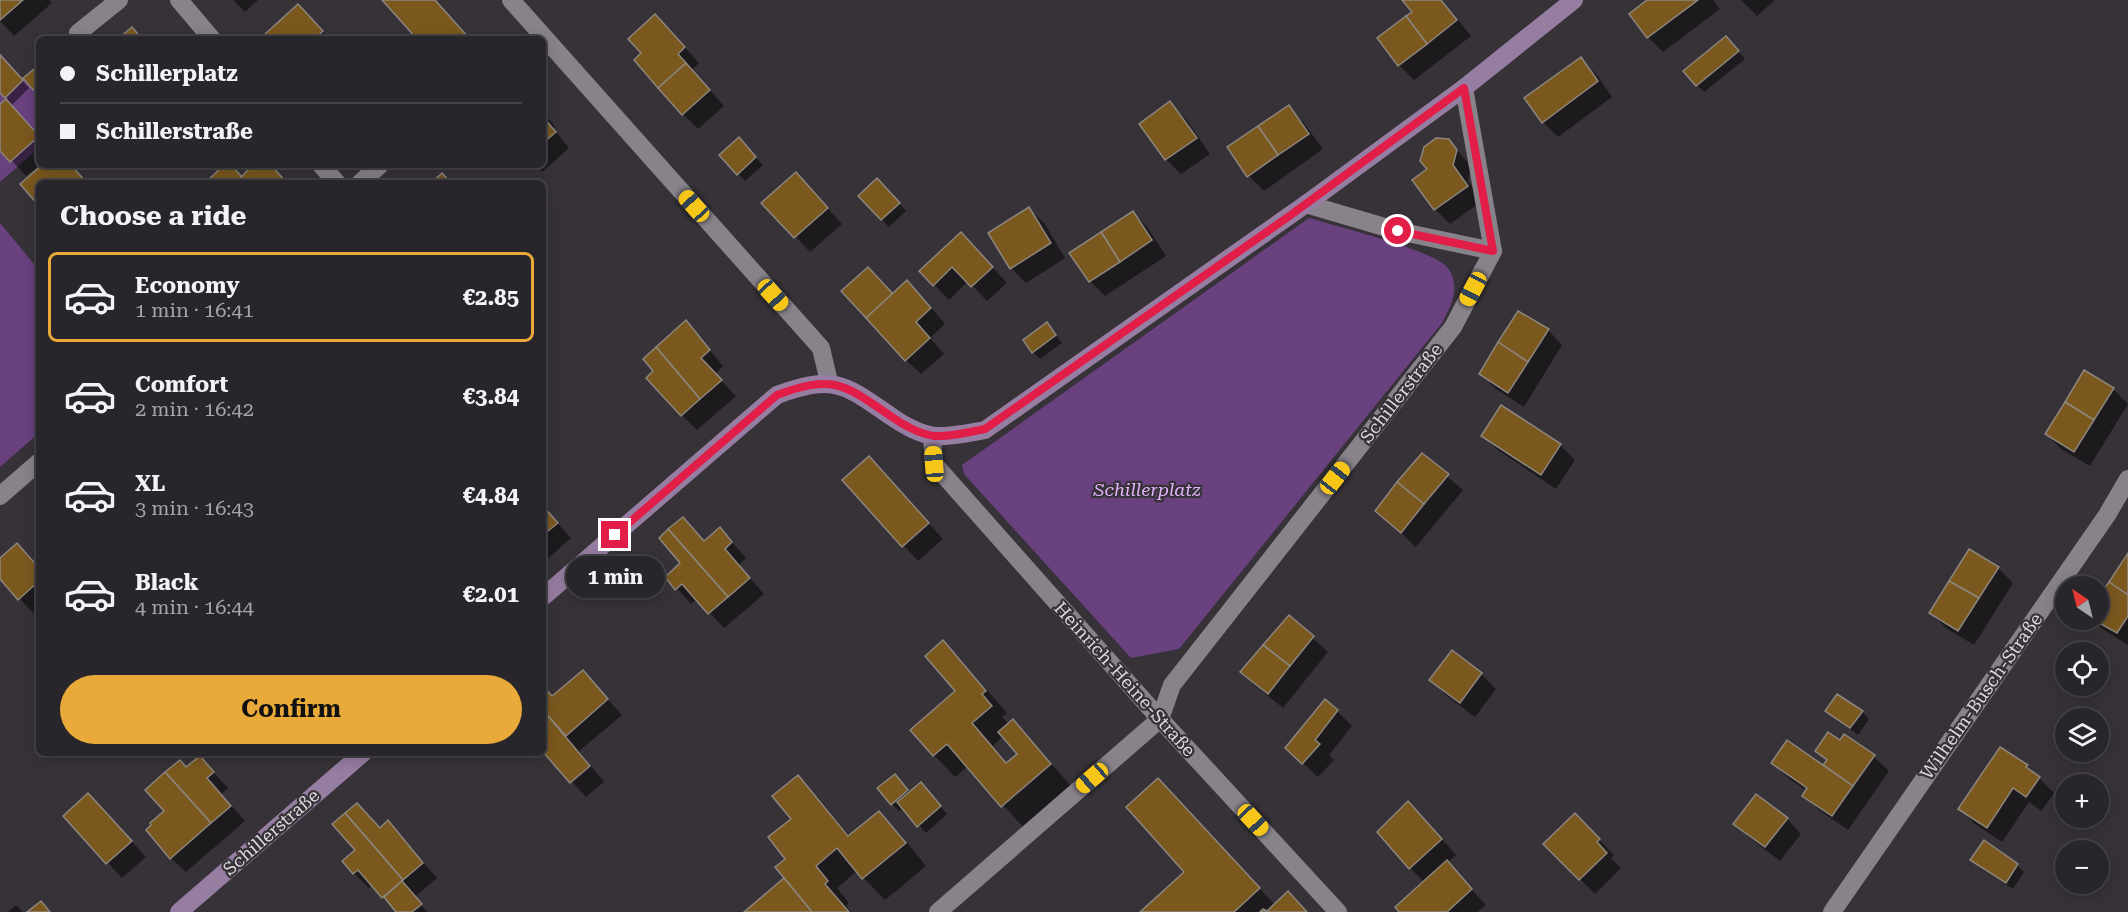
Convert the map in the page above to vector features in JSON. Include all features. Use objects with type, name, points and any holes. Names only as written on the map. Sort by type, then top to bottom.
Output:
[{"type":"street","points":[[78,33],[118,0]]},
{"type":"street","points":[[179,0],[209,36]]},
{"type":"street","points":[[546,594],[777,395],[803,385],[829,382],[855,392],[903,425],[932,436],[954,435],[985,429],[1306,204],[1464,88],[1574,0]]},
{"type":"street","points":[[520,3],[530,34]]},
{"type":"street","points":[[546,51],[821,348],[829,382]]},
{"type":"street","points":[[1306,204],[1398,231],[1493,251],[1464,88]]},
{"type":"street","points":[[324,168],[334,180]]},
{"type":"street","points":[[363,180],[377,168]]},
{"type":"street","name":"Schillerstraße","points":[[1160,719],[1172,685],[1453,327],[1493,251]]},
{"type":"street","name":"Heinrich-Heine-Straße","points":[[932,436],[934,464],[1160,719],[1338,912]]},
{"type":"street","points":[[0,496],[36,465]]},
{"type":"street","name":"Wilhelm-Busch-Straße","points":[[1832,912],[2107,515],[2128,479]]},
{"type":"street","points":[[938,912],[1160,719]]},
{"type":"street","name":"Schillerstraße","points":[[179,912],[360,756]]},
{"type":"green space","points":[[0,53],[36,94],[36,151],[0,182]]},
{"type":"green space","name":"Schillerplatz","points":[[1309,218],[1404,246],[1438,260],[1447,267],[1454,281],[1449,310],[1442,323],[1179,649],[1131,658],[964,474],[962,465]]},
{"type":"green space","points":[[0,223],[36,266],[36,436],[0,467]]},
{"type":"building","points":[[0,0],[23,0],[0,20]]},
{"type":"building","points":[[382,0],[435,0],[467,36],[414,36]]},
{"type":"building","points":[[1402,0],[1441,0],[1457,20],[1427,44],[1406,16],[1412,12]]},
{"type":"building","points":[[1647,0],[1698,0],[1647,38],[1629,14]]},
{"type":"building","points":[[298,4],[323,31],[318,36],[264,35]]},
{"type":"building","points":[[655,14],[685,47],[678,54],[686,63],[658,88],[634,60],[641,53],[628,39]]},
{"type":"building","points":[[1406,16],[1427,44],[1398,66],[1377,38]]},
{"type":"building","points":[[132,27],[140,36],[122,36]]},
{"type":"building","points":[[1726,36],[1739,51],[1696,86],[1683,71]]},
{"type":"building","points":[[0,55],[23,80],[5,98],[0,93]]},
{"type":"building","points":[[1581,57],[1598,81],[1542,123],[1524,98]]},
{"type":"building","points":[[686,63],[710,90],[682,115],[658,88]]},
{"type":"building","points":[[36,67],[36,88],[33,90],[23,78]]},
{"type":"building","points":[[6,99],[36,133],[36,139],[10,162],[0,151],[0,104]]},
{"type":"building","points":[[1170,101],[1197,138],[1165,160],[1139,124]]},
{"type":"building","points":[[1289,105],[1309,134],[1278,155],[1258,126]]},
{"type":"building","points":[[546,120],[556,132],[546,140]]},
{"type":"building","points":[[1258,126],[1278,155],[1247,177],[1227,147]]},
{"type":"building","points":[[739,137],[756,157],[737,175],[719,155]]},
{"type":"building","points":[[1436,138],[1449,139],[1457,150],[1453,165],[1468,186],[1434,210],[1412,180],[1427,169],[1420,161],[1424,147]]},
{"type":"building","points":[[39,168],[74,168],[84,180],[36,180],[36,203],[20,184]]},
{"type":"building","points":[[221,168],[234,168],[242,177],[238,180],[208,180]]},
{"type":"building","points":[[250,168],[274,168],[284,180],[238,180]]},
{"type":"building","points":[[796,172],[828,208],[794,238],[761,203]]},
{"type":"building","points":[[442,173],[448,180],[434,180]]},
{"type":"building","points":[[877,178],[900,203],[881,220],[858,196]]},
{"type":"building","points":[[1029,207],[1051,243],[1010,269],[988,233]]},
{"type":"building","points":[[1133,211],[1152,240],[1120,262],[1101,232]]},
{"type":"building","points":[[961,232],[993,267],[971,287],[952,267],[933,286],[919,271]]},
{"type":"building","points":[[1101,232],[1120,262],[1089,282],[1069,253]]},
{"type":"building","points":[[868,267],[893,294],[866,318],[841,291]]},
{"type":"building","points":[[907,280],[931,308],[916,322],[930,338],[905,361],[866,318]]},
{"type":"building","points":[[1518,311],[1549,329],[1528,362],[1498,342]]},
{"type":"building","points":[[686,320],[710,350],[701,358],[722,380],[700,399],[656,347]]},
{"type":"building","points":[[1047,322],[1056,335],[1032,353],[1023,340]]},
{"type":"building","points":[[1498,342],[1528,362],[1508,393],[1479,374]]},
{"type":"building","points":[[656,347],[700,399],[681,416],[646,378],[653,371],[643,359]]},
{"type":"building","points":[[2084,370],[2114,388],[2094,420],[2065,402]]},
{"type":"building","points":[[2065,402],[2094,420],[2074,452],[2045,434]]},
{"type":"building","points":[[1501,405],[1561,444],[1541,475],[1481,436]]},
{"type":"building","points":[[1422,453],[1449,474],[1424,504],[1397,482]]},
{"type":"building","points":[[869,456],[929,523],[902,547],[842,480]]},
{"type":"building","points":[[1397,482],[1424,504],[1401,533],[1375,511]]},
{"type":"building","points":[[546,509],[558,523],[546,533]]},
{"type":"building","points":[[683,517],[704,541],[720,527],[732,542],[725,549],[750,578],[728,597],[668,529]]},
{"type":"building","points":[[668,529],[728,597],[708,614],[682,584],[675,590],[665,577],[680,563],[659,538]]},
{"type":"building","points":[[17,543],[36,565],[36,584],[18,600],[0,579],[0,558]]},
{"type":"building","points":[[1969,549],[1999,567],[1979,598],[1949,581]]},
{"type":"building","points":[[2128,553],[2128,595],[2109,582]]},
{"type":"building","points":[[1949,581],[1979,598],[1958,631],[1929,613]]},
{"type":"building","points":[[2109,582],[2128,595],[2128,616],[2117,633],[2109,628]]},
{"type":"building","points":[[1289,615],[1314,636],[1290,666],[1263,645]]},
{"type":"building","points":[[943,640],[986,691],[982,694],[992,706],[972,723],[1006,763],[1017,754],[998,732],[1013,719],[1051,764],[1001,807],[947,744],[933,756],[910,730],[955,691],[925,656]]},
{"type":"building","points":[[1263,645],[1290,666],[1268,694],[1240,672]]},
{"type":"building","points":[[1452,650],[1482,673],[1460,703],[1429,680]]},
{"type":"building","points":[[583,670],[608,699],[566,736],[546,713],[546,689],[552,696]]},
{"type":"building","points":[[1837,694],[1863,711],[1850,728],[1825,711]]},
{"type":"building","points":[[1325,699],[1338,710],[1315,740],[1320,744],[1302,764],[1285,748]]},
{"type":"building","points":[[546,714],[590,766],[570,783],[546,755]]},
{"type":"building","points":[[1828,732],[1840,740],[1844,734],[1875,755],[1853,786],[1823,765],[1827,760],[1815,751]]},
{"type":"building","points":[[1787,740],[1853,786],[1832,816],[1802,796],[1807,788],[1771,763]]},
{"type":"building","points":[[2000,747],[2028,765],[2026,767],[2040,777],[2026,797],[2013,788],[1987,828],[1958,809]]},
{"type":"building","points":[[200,756],[214,772],[207,778],[231,806],[211,823],[165,772],[180,760],[186,767]]},
{"type":"building","points":[[165,772],[211,823],[170,859],[146,830],[151,825],[150,823],[164,811],[145,790]]},
{"type":"building","points":[[895,774],[908,790],[891,805],[877,788]]},
{"type":"building","points":[[798,775],[848,836],[879,811],[906,843],[862,879],[837,848],[816,866],[828,881],[825,884],[849,912],[812,912],[775,867],[785,859],[768,837],[791,819],[772,796]]},
{"type":"building","points":[[1158,778],[1260,888],[1234,912],[1140,912],[1184,872],[1126,807]]},
{"type":"building","points":[[921,782],[941,806],[917,827],[897,802]]},
{"type":"building","points":[[88,793],[132,841],[106,864],[63,816]]},
{"type":"building","points":[[1756,794],[1788,818],[1765,847],[1733,824]]},
{"type":"building","points":[[1408,801],[1442,839],[1409,869],[1377,832]]},
{"type":"building","points":[[357,803],[380,828],[388,820],[423,863],[403,880],[345,813]]},
{"type":"building","points":[[345,813],[403,880],[382,898],[358,870],[353,874],[342,861],[355,850],[332,824]]},
{"type":"building","points":[[1575,813],[1600,839],[1597,842],[1607,853],[1579,880],[1543,844]]},
{"type":"building","points":[[1984,840],[2018,864],[2006,883],[1970,860]]},
{"type":"building","points":[[1447,860],[1472,889],[1447,912],[1399,912],[1395,907]]},
{"type":"building","points":[[784,878],[812,912],[744,912]]},
{"type":"building","points":[[402,881],[422,904],[412,912],[396,912],[384,897]]},
{"type":"building","points":[[1288,891],[1307,912],[1260,912],[1263,909],[1267,911]]},
{"type":"building","points":[[41,901],[50,912],[27,912]]},
{"type":"route","points":[[615,535],[777,395],[803,385],[829,382],[855,392],[903,425],[932,436],[954,435],[985,429],[1288,217],[1464,88],[1493,251],[1398,231]]}]
